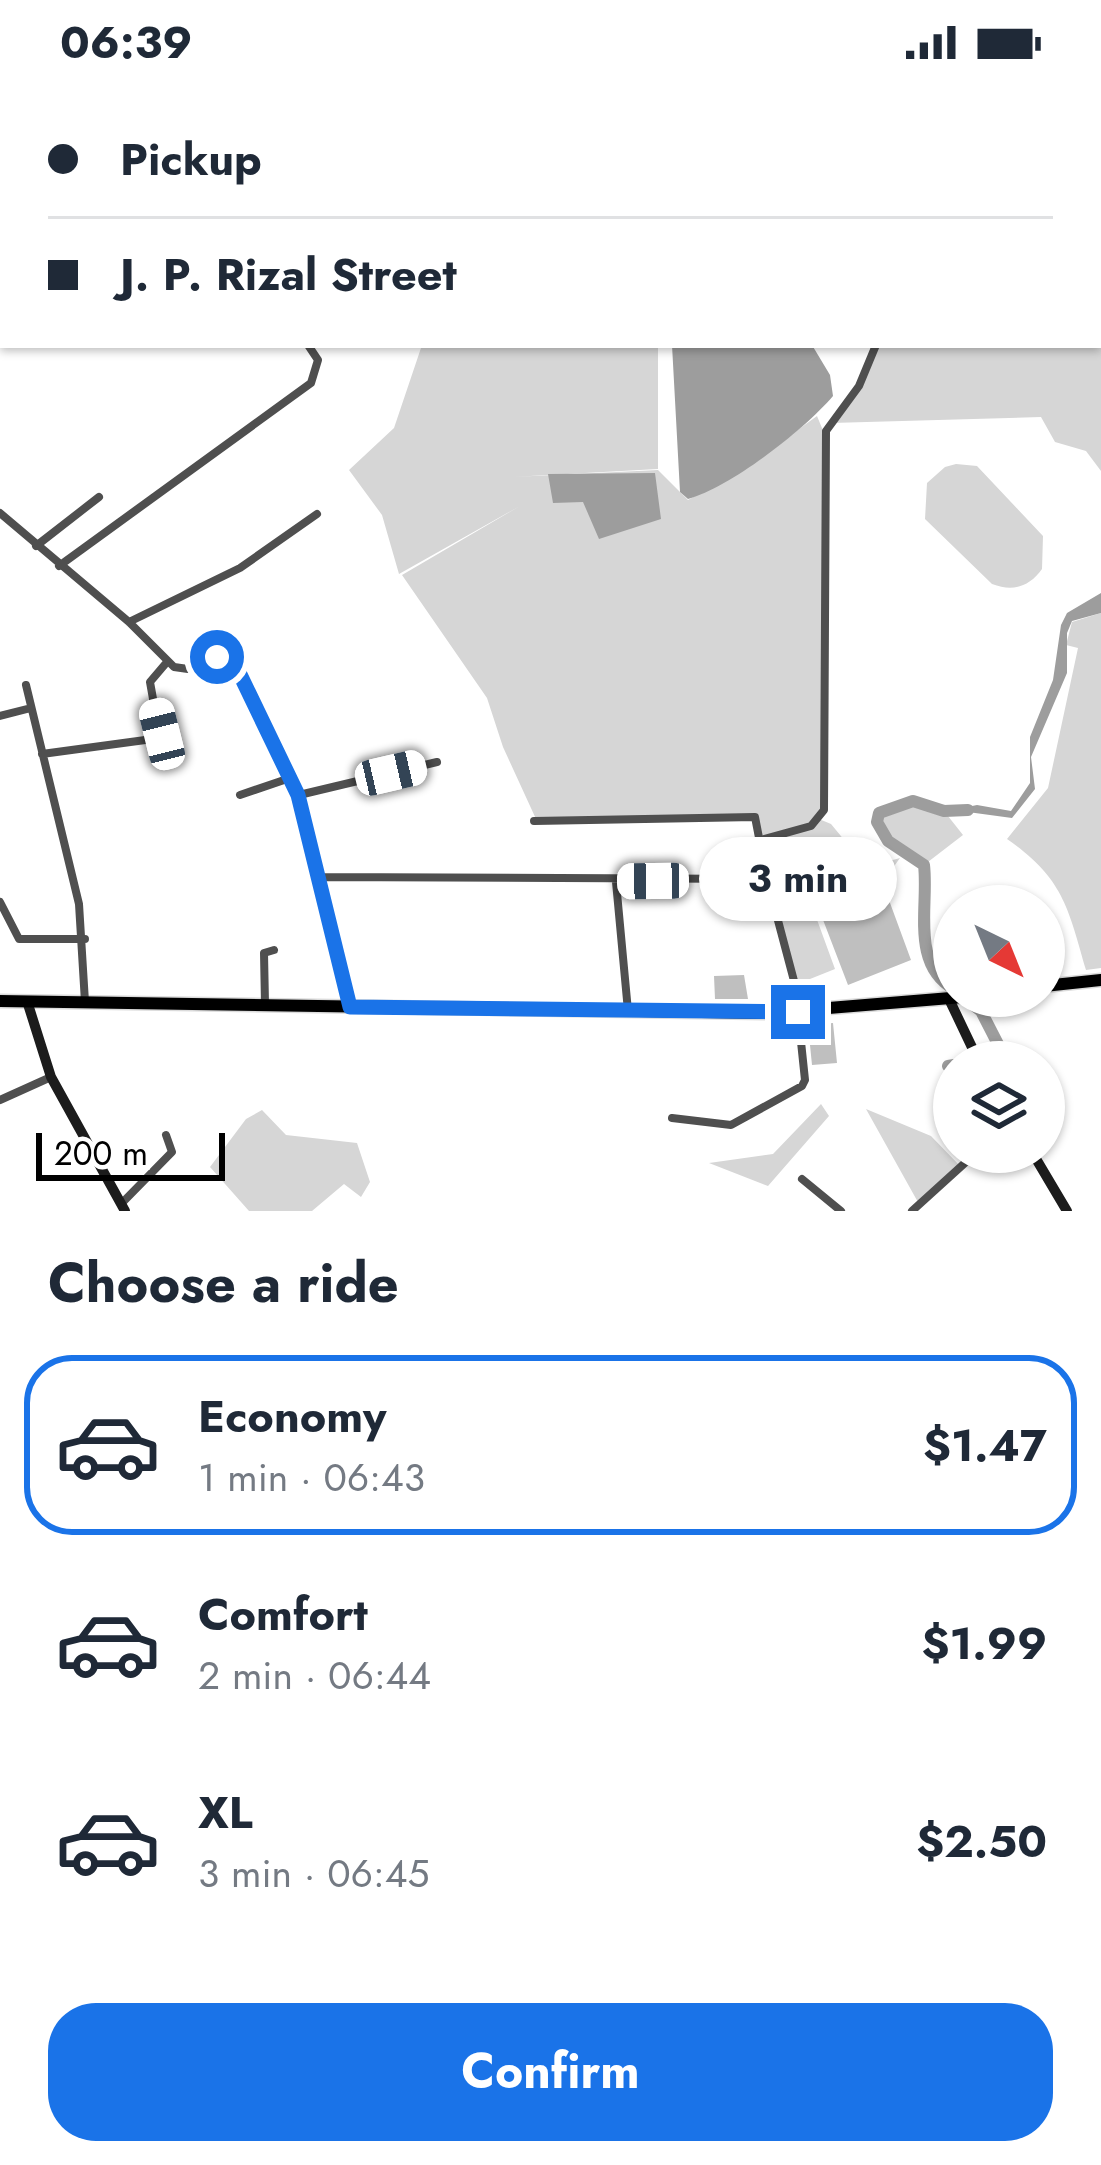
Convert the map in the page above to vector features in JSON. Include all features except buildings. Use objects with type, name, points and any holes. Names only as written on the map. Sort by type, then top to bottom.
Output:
[{"type":"main road","points":[[1065,984],[1101,980]]},
{"type":"main road","points":[[0,1001],[800,1012],[933,1001]]},
{"type":"main road","points":[[27,1001],[51,1077],[123,1207]]},
{"type":"main road","points":[[1044,1173],[1067,1211]]},
{"type":"street","points":[[58,566],[310,383],[318,360],[310,348]]},
{"type":"street","points":[[761,840],[811,826],[824,810],[826,431],[859,386],[875,348]]},
{"type":"street","points":[[36,546],[99,497]]},
{"type":"street","points":[[0,513],[129,622],[166,662],[180,669],[217,657],[233,660],[298,795],[350,1007]]},
{"type":"street","points":[[129,622],[240,568],[316,514]]},
{"type":"street","points":[[43,754],[160,738],[149,682],[166,662]]},
{"type":"street","points":[[26,685],[85,939],[85,1002]]},
{"type":"street","points":[[0,716],[31,707]]},
{"type":"street","points":[[298,795],[437,762]]},
{"type":"street","points":[[240,795],[290,778]]},
{"type":"street","points":[[534,821],[755,818],[800,1012],[805,1080],[802,1086],[730,1125],[672,1118]]},
{"type":"street","points":[[316,877],[767,880]]},
{"type":"street","points":[[616,882],[628,1011]]},
{"type":"street","points":[[0,902],[19,939],[85,939]]},
{"type":"street","points":[[265,1006],[264,953],[274,950]]},
{"type":"street","points":[[0,1100],[51,1077]]},
{"type":"street","points":[[123,1207],[172,1152],[166,1135]]},
{"type":"street","points":[[912,1211],[953,1173]]},
{"type":"street","points":[[802,1179],[841,1211]]},
{"type":"shaded area","points":[[421,348],[658,348],[658,469],[512,477],[658,470],[688,500],[748,466],[817,416],[824,433],[822,807],[809,823],[760,838],[754,815],[536,819],[487,698],[402,575],[520,506],[399,574],[382,515],[349,470],[394,428]]},
{"type":"shaded area","points":[[672,348],[814,348],[830,375],[833,396],[766,456],[725,483],[688,499],[680,492]]},
{"type":"shaded area","points":[[875,348],[1101,348],[1101,471],[1086,451],[1055,442],[1041,417],[831,423],[859,386]]},
{"type":"shaded area","points":[[956,464],[977,466],[1043,536],[1042,569],[1026,584],[1007,588],[992,584],[925,519],[927,483]]},
{"type":"shaded area","points":[[655,473],[661,519],[599,539],[583,502],[553,503],[548,474]]},
{"type":"shaded area","points":[[1101,593],[1101,613],[1072,621],[1067,633],[1067,673],[1031,757],[1035,789],[1012,818],[953,810],[977,805],[1011,811],[1030,783],[1030,737],[1053,680],[1061,625],[1067,613]]},
{"type":"shaded area","points":[[1101,613],[1101,968],[1086,970],[1065,906],[1065,885],[1054,885],[1007,839],[1048,788],[1078,648],[1066,645],[1072,622]]},
{"type":"shaded area","points":[[913,801],[944,811],[963,835],[924,865],[888,841],[877,822],[879,813]]},
{"type":"shaded area","points":[[819,819],[831,824],[850,847],[882,863],[900,858],[887,876],[812,906],[835,969],[795,985],[761,840]]},
{"type":"shaded area","points":[[821,1104],[829,1116],[768,1186],[709,1163],[773,1154]]},
{"type":"shaded area","points":[[866,1109],[931,1136],[933,1173],[954,1173],[919,1204]]},
{"type":"shaded area","points":[[262,1110],[286,1135],[357,1143],[370,1182],[361,1197],[344,1184],[312,1211],[249,1211],[210,1167],[246,1119]]},
{"type":"waterway","points":[[933,968],[924,933],[924,865],[888,841],[877,822],[879,813],[913,801],[944,811],[968,810]]},
{"type":"waterway","points":[[984,1017],[996,1041]]},
{"type":"route","points":[[217,657],[233,660],[298,795],[350,1007],[798,1012]]}]
